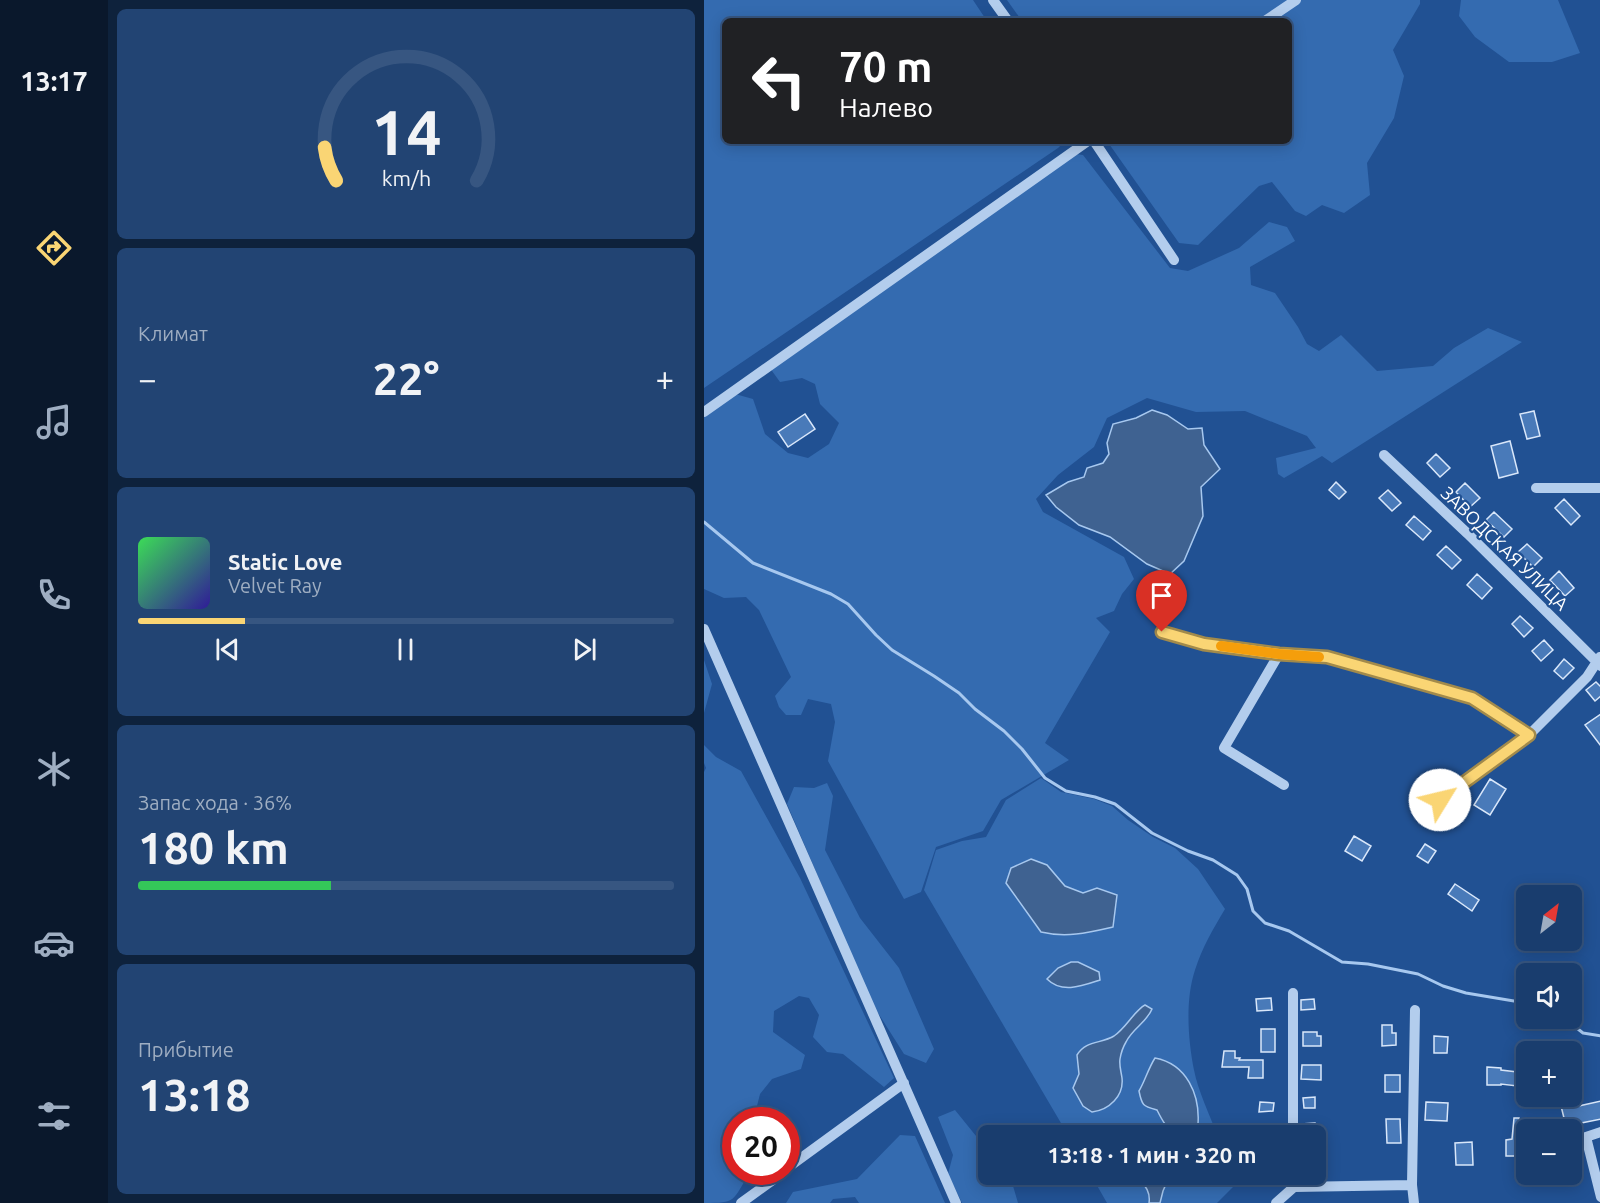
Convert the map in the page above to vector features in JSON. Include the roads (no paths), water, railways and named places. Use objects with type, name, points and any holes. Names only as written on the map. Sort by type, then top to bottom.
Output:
[{"type":"street","points":[[993,0],[1006,18]]},
{"type":"street","points":[[1269,18],[1296,0]]},
{"type":"street","points":[[704,412],[1084,144]]},
{"type":"street","points":[[1096,144],[1174,260]]},
{"type":"street","name":"ЗАВОДСКАЯ УЛИЦА","points":[[1385,455],[1600,661]]},
{"type":"street","points":[[1536,488],[1601,488]]},
{"type":"street","points":[[704,629],[956,1203]]},
{"type":"street","points":[[1162,632],[1204,644],[1279,654],[1327,657],[1472,698],[1529,735]]},
{"type":"street","points":[[1279,654],[1224,748],[1284,785]]},
{"type":"street","points":[[1440,800],[1529,735],[1600,661]]},
{"type":"street","points":[[1293,993],[1294,1125]]},
{"type":"street","points":[[1414,1203],[1412,1185],[1415,1010]]},
{"type":"street","points":[[800,1159],[904,1083]]},
{"type":"street","points":[[1582,1138],[1601,1132]]},
{"type":"street","points":[[1586,1137],[1601,1197]]},
{"type":"street","points":[[741,1203],[765,1185]]},
{"type":"street","points":[[1276,1203],[1294,1187],[1412,1185]]},
{"type":"waterway","points":[[704,522],[753,563],[831,594],[848,604],[892,650],[959,693],[975,709],[1004,731],[1045,778],[1066,791],[1115,804],[1152,833],[1188,851],[1213,860],[1237,875],[1247,889],[1253,911],[1265,923],[1289,931],[1342,962],[1368,964],[1418,974],[1443,986],[1466,993],[1516,1001]]},
{"type":"waterway","points":[[1578,1029],[1583,1033],[1601,1036]]}]
